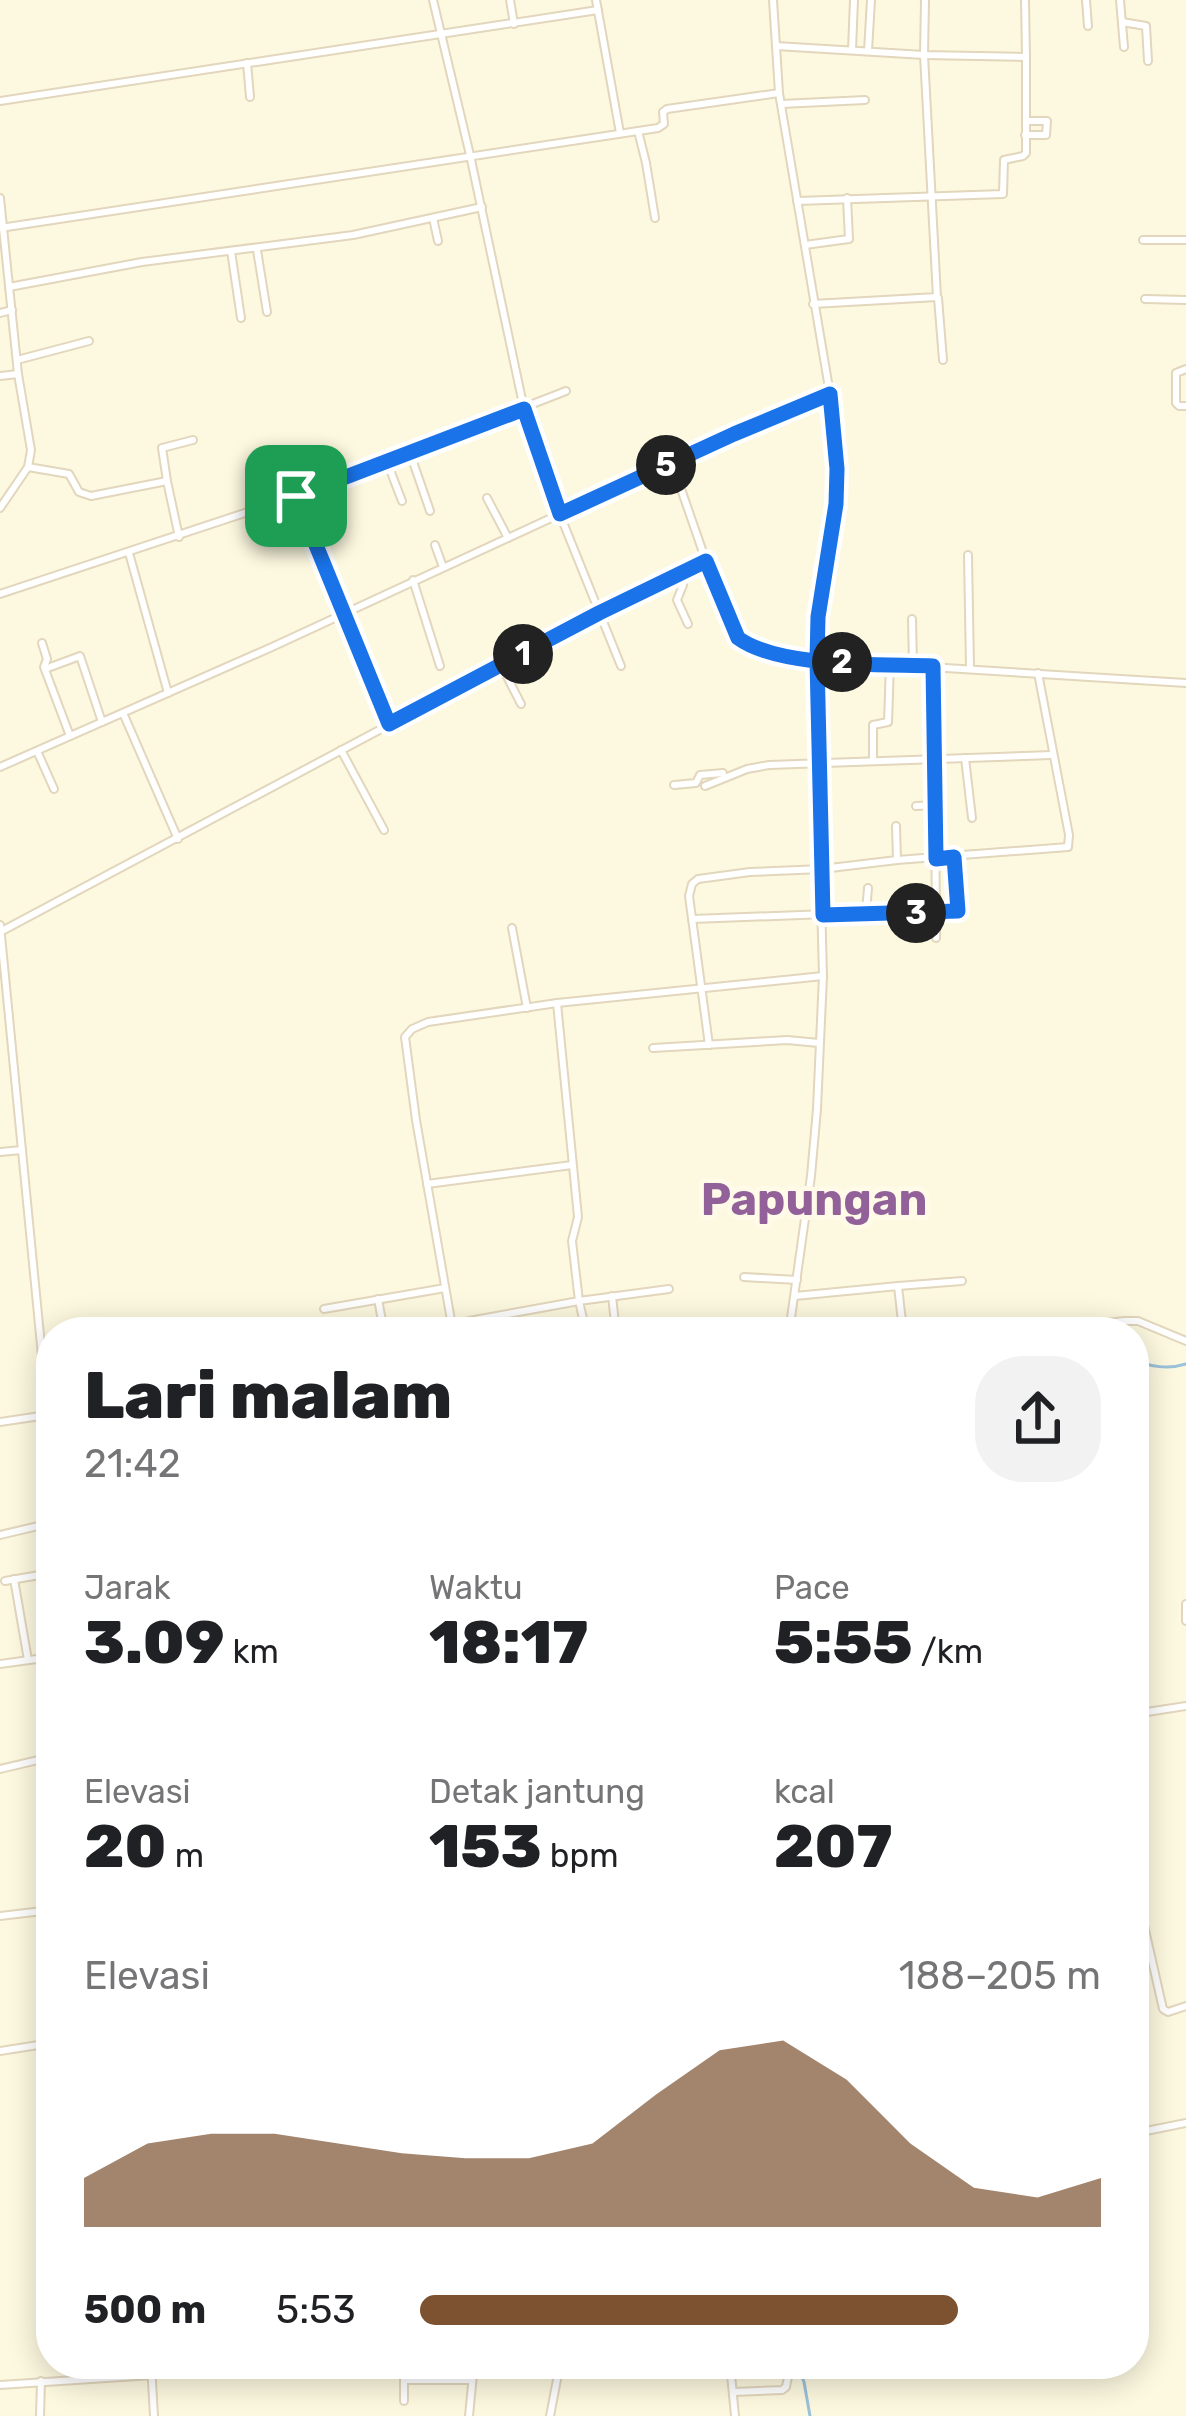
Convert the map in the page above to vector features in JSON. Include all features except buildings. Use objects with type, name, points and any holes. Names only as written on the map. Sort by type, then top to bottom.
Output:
[{"type":"street","points":[[433,0],[524,409],[621,666]]},
{"type":"street","points":[[510,0],[514,24]]},
{"type":"street","points":[[773,0],[779,93],[830,394],[837,469],[818,617],[823,976],[811,1176],[792,1317]]},
{"type":"street","points":[[852,50],[854,0]]},
{"type":"street","points":[[868,51],[871,0]]},
{"type":"street","points":[[925,0],[923,55],[943,360]]},
{"type":"street","points":[[797,201],[1003,194],[1004,160],[1025,155],[1025,0]]},
{"type":"street","points":[[1086,0],[1088,26]]},
{"type":"street","points":[[1120,0],[1124,47]]},
{"type":"street","points":[[0,101],[514,24],[597,5],[620,133]]},
{"type":"street","points":[[1122,22],[1146,26],[1148,61]]},
{"type":"street","points":[[776,46],[1026,57]]},
{"type":"street","points":[[247,63],[250,97]]},
{"type":"street","points":[[2,228],[638,131],[661,127],[667,109],[779,93]]},
{"type":"street","points":[[781,104],[865,100]]},
{"type":"street","points":[[1025,121],[1048,124],[1046,135],[1025,135]]},
{"type":"street","points":[[638,131],[655,218]]},
{"type":"street","points":[[0,197],[18,374],[31,450],[28,467],[0,508]]},
{"type":"street","points":[[805,245],[849,239],[847,198]]},
{"type":"street","points":[[9,287],[193,254],[352,235],[482,206]]},
{"type":"street","points":[[433,218],[438,241]]},
{"type":"street","points":[[1143,240],[1186,240]]},
{"type":"street","points":[[256,249],[267,312]]},
{"type":"street","points":[[231,251],[241,318]]},
{"type":"street","points":[[813,304],[938,297]]},
{"type":"street","points":[[1145,299],[1186,299]]},
{"type":"street","points":[[0,313],[12,310]]},
{"type":"street","points":[[17,360],[89,341]]},
{"type":"street","points":[[1186,368],[1176,371],[1176,404],[1186,406]]},
{"type":"street","points":[[0,376],[18,374]]},
{"type":"street","points":[[0,594],[296,496],[566,391]]},
{"type":"street","points":[[0,767],[830,394]]},
{"type":"street","points":[[179,537],[162,453],[164,446],[193,440]]},
{"type":"street","points":[[410,453],[430,512]]},
{"type":"street","points":[[387,462],[402,500]]},
{"type":"street","points":[[672,463],[738,638],[761,651],[785,658],[1186,683]]},
{"type":"street","points":[[28,467],[68,474],[79,492],[91,496],[167,482]]},
{"type":"street","points":[[296,496],[389,724]]},
{"type":"street","points":[[487,498],[508,538]]},
{"type":"street","points":[[435,545],[443,567]]},
{"type":"street","points":[[129,553],[168,693]]},
{"type":"street","points":[[968,555],[970,668]]},
{"type":"street","points":[[38,1317],[0,930],[706,561]]},
{"type":"street","points":[[680,574],[683,586],[677,600],[688,624]]},
{"type":"street","points":[[413,580],[440,666]]},
{"type":"street","points":[[912,619],[914,665]]},
{"type":"street","points":[[42,643],[45,669],[70,736]]},
{"type":"street","points":[[77,646],[102,722]]},
{"type":"street","points":[[45,669],[80,656]]},
{"type":"street","points":[[872,760],[873,725],[888,722],[890,664]]},
{"type":"street","points":[[501,665],[521,704]]},
{"type":"street","points":[[933,666],[936,938]]},
{"type":"street","points":[[709,1045],[688,896],[698,879],[1068,847],[1038,673]]},
{"type":"street","points":[[123,713],[178,839]]},
{"type":"street","points":[[341,750],[384,830]]},
{"type":"street","points":[[37,751],[54,789]]},
{"type":"street","points":[[705,786],[747,769],[819,762],[1052,755]]},
{"type":"street","points":[[965,758],[972,818]]},
{"type":"street","points":[[674,785],[723,773]]},
{"type":"street","points":[[916,806],[936,805]]},
{"type":"street","points":[[896,826],[897,860]]},
{"type":"street","points":[[692,919],[958,911],[954,857]]},
{"type":"street","points":[[866,912],[868,888]]},
{"type":"street","points":[[512,928],[526,1008]]},
{"type":"street","points":[[451,1317],[406,1035],[428,1022],[556,1003],[823,976]]},
{"type":"street","points":[[556,1003],[578,1216],[572,1241],[583,1317]]},
{"type":"street","points":[[0,1034],[10,1034]]},
{"type":"street","points":[[653,1048],[787,1040],[819,1043]]},
{"type":"street","points":[[0,1152],[22,1150]]},
{"type":"street","points":[[427,1184],[572,1165]]},
{"type":"street","points":[[744,1277],[797,1280]]},
{"type":"street","points":[[795,1296],[962,1280]]},
{"type":"street","points":[[898,1286],[902,1317]]},
{"type":"street","points":[[325,1309],[446,1288]]},
{"type":"street","points":[[509,1317],[579,1301],[669,1289]]},
{"type":"street","points":[[612,1296],[614,1317]]},
{"type":"street","points":[[378,1299],[381,1317]]},
{"type":"street","points":[[1149,1326],[1186,1341]]},
{"type":"street","points":[[0,1422],[36,1417]]},
{"type":"street","points":[[0,1535],[36,1527]]},
{"type":"street","points":[[28,1660],[9,1580],[36,1576]]},
{"type":"street","points":[[1186,1604],[1186,1621]]},
{"type":"street","points":[[0,1664],[36,1659]]},
{"type":"street","points":[[1149,1712],[1186,1706]]},
{"type":"street","points":[[0,1769],[36,1760]]},
{"type":"street","points":[[0,1916],[36,1912]]},
{"type":"street","points":[[1149,1948],[1163,2009],[1186,2006]]},
{"type":"street","points":[[0,2051],[36,2045]]},
{"type":"street","points":[[1149,2130],[1186,2123]]},
{"type":"street","points":[[0,2385],[61,2379]]},
{"type":"street","points":[[152,2379],[154,2416]]},
{"type":"street","points":[[550,2416],[557,2379]]},
{"type":"street","points":[[732,2379],[735,2416]]},
{"type":"street","points":[[734,2392],[784,2389],[788,2379]]},
{"type":"street","points":[[404,2401],[404,2380],[472,2380],[469,2416]]},
{"type":"street","points":[[40,2416],[41,2381]]},
{"type":"waterway","points":[[1149,1365],[1186,1364]]},
{"type":"waterway","points":[[803,2379],[810,2416]]},
{"type":"district","name":"Papungan","points":[[814,1199]]},
{"type":"route","points":[[296,496],[389,724],[706,561],[730,622],[748,646],[785,658],[817,660],[890,664],[933,666],[936,859],[954,857],[958,911],[823,915],[816,713],[817,660],[818,617],[836,504],[830,394],[560,514],[524,409],[296,496]]}]
